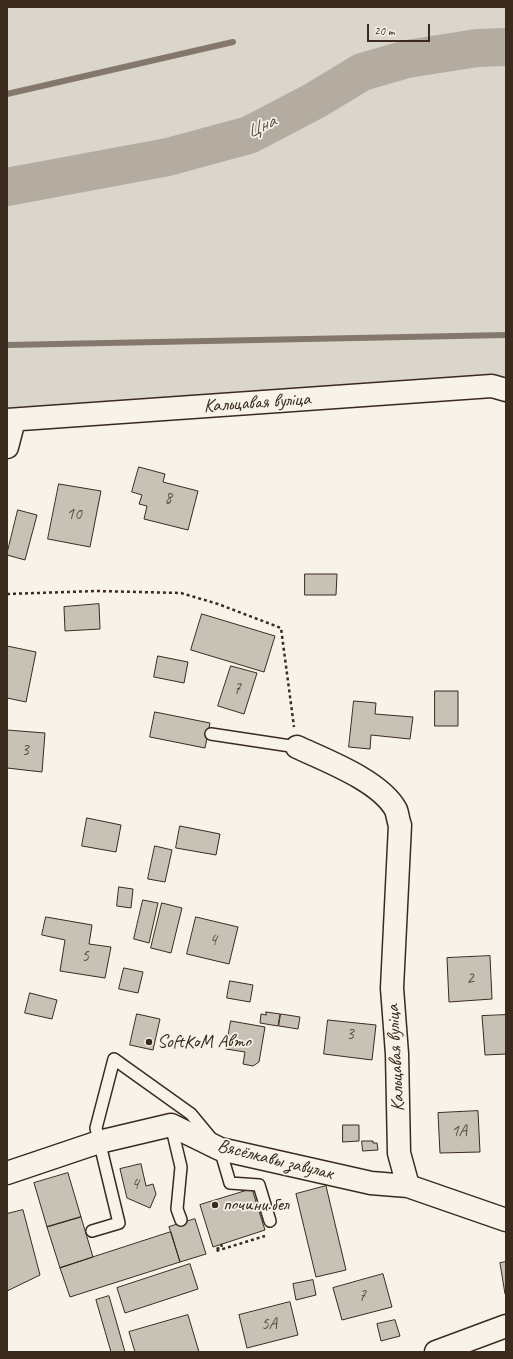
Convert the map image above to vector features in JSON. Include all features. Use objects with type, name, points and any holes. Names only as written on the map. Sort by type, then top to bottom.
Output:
[{"type":"street","name":"Кальцавая вуліца","points":[[11,420],[492,386],[506,390]]},
{"type":"street","points":[[7,447],[11,420]]},
{"type":"street","name":"Кальцавая вуліца","points":[[296,747],[363,779],[386,797],[396,810],[400,825],[392,988],[397,1054],[399,1153],[408,1186]]},
{"type":"street","points":[[7,1173],[99,1142],[171,1125]]},
{"type":"street","name":"Вясёлкавы завулак","points":[[171,1125],[220,1149],[371,1183],[408,1186]]},
{"type":"street","points":[[408,1186],[506,1220]]},
{"type":"street","points":[[436,1352],[506,1326]]},
{"type":"lane","points":[[211,734],[296,747]]},
{"type":"lane","points":[[92,1231],[119,1224],[96,1128],[114,1059],[191,1114],[220,1149],[230,1183],[259,1185],[270,1221]]},
{"type":"lane","points":[[171,1125],[181,1167],[177,1209],[181,1220]]},
{"type":"path","points":[[7,594],[97,591],[182,593],[218,604],[281,628],[296,747]]},
{"type":"path","points":[[221,1244],[222,1247],[216,1249],[216,1251],[274,1233],[270,1221]]},
{"type":"shaded area","points":[[7,7],[506,7],[506,390],[7,420]]},
{"type":"building","points":[[139,467],[165,474],[163,482],[198,491],[188,530],[144,519],[147,506],[139,504],[142,495],[132,492]]},
{"type":"building","points":[[59,484],[101,491],[90,547],[48,539]]},
{"type":"building","points":[[18,510],[37,515],[25,560],[7,555]]},
{"type":"building","points":[[305,574],[337,574],[336,595],[305,595]]},
{"type":"building","points":[[99,604],[100,629],[65,631],[64,607]]},
{"type":"building","points":[[202,614],[275,636],[264,672],[191,650]]},
{"type":"building","points":[[7,646],[36,652],[26,702],[7,698]]},
{"type":"building","points":[[158,656],[188,662],[184,683],[154,677]]},
{"type":"building","points":[[231,666],[257,673],[244,714],[218,706]]},
{"type":"building","points":[[435,691],[458,691],[458,726],[435,726]]},
{"type":"building","points":[[354,701],[376,703],[375,714],[413,717],[410,739],[371,735],[370,749],[349,747]]},
{"type":"building","points":[[155,712],[210,723],[205,748],[150,737]]},
{"type":"building","points":[[7,730],[45,733],[42,772],[7,768]]},
{"type":"building","points":[[87,818],[121,825],[116,852],[82,846]]},
{"type":"building","points":[[180,826],[220,834],[216,855],[176,848]]},
{"type":"building","points":[[155,846],[172,850],[165,882],[148,879]]},
{"type":"building","points":[[119,887],[133,889],[131,908],[117,906]]},
{"type":"building","points":[[143,900],[158,903],[149,943],[134,939]]},
{"type":"building","points":[[162,903],[182,908],[171,953],[151,948]]},
{"type":"building","points":[[46,917],[92,925],[89,944],[111,947],[105,978],[60,971],[65,940],[42,935]]},
{"type":"building","points":[[196,917],[238,927],[229,964],[187,954]]},
{"type":"building","points":[[490,956],[492,999],[449,1002],[447,958]]},
{"type":"building","points":[[124,968],[143,972],[138,993],[119,989]]},
{"type":"building","points":[[230,981],[253,985],[250,1002],[227,998]]},
{"type":"building","points":[[30,993],[57,1000],[52,1019],[25,1013]]},
{"type":"building","points":[[266,1012],[280,1014],[278,1026],[260,1023],[261,1014],[266,1015]]},
{"type":"building","points":[[137,1014],[160,1019],[153,1050],[130,1045]]},
{"type":"building","points":[[281,1014],[300,1017],[298,1029],[279,1026]]},
{"type":"building","points":[[506,1015],[506,1054],[485,1055],[482,1016]]},
{"type":"building","points":[[328,1020],[376,1025],[372,1060],[324,1054]]},
{"type":"building","points":[[231,1021],[265,1027],[259,1062],[253,1066],[243,1064],[245,1052],[226,1049]]},
{"type":"building","points":[[478,1111],[480,1152],[440,1153],[438,1113]]},
{"type":"building","points":[[343,1125],[359,1125],[359,1141],[343,1142]]},
{"type":"building","points":[[362,1141],[373,1141],[373,1143],[377,1143],[378,1150],[363,1151]]},
{"type":"building","points":[[141,1164],[146,1186],[153,1184],[156,1194],[150,1208],[127,1198],[120,1169]]},
{"type":"building","points":[[68,1173],[81,1217],[47,1227],[34,1183]]},
{"type":"building","points":[[326,1186],[346,1270],[316,1277],[296,1194]]},
{"type":"building","points":[[252,1189],[265,1230],[213,1247],[200,1205]]},
{"type":"building","points":[[23,1210],[40,1275],[7,1291],[7,1214]]},
{"type":"building","points":[[81,1217],[93,1257],[60,1268],[47,1227]]},
{"type":"building","points":[[195,1219],[206,1254],[180,1262],[169,1227]]},
{"type":"building","points":[[171,1232],[180,1262],[70,1297],[60,1268]]},
{"type":"building","points":[[506,1262],[506,1294],[505,1294],[500,1263]]},
{"type":"building","points":[[190,1264],[198,1289],[125,1313],[117,1288]]},
{"type":"building","points":[[383,1274],[392,1307],[342,1320],[333,1288]]},
{"type":"building","points":[[313,1280],[316,1295],[296,1300],[293,1284]]},
{"type":"building","points":[[109,1296],[125,1352],[111,1352],[96,1300]]},
{"type":"building","points":[[290,1302],[298,1335],[247,1348],[239,1315]]},
{"type":"building","points":[[188,1315],[199,1352],[135,1352],[129,1332]]},
{"type":"building","points":[[395,1320],[400,1336],[381,1341],[377,1324]]},
{"type":"waterway","points":[[7,94],[233,42]]},
{"type":"waterway","name":"Цна","points":[[7,187],[168,157],[249,135],[314,101],[362,72],[407,59],[477,48],[506,47]]},
{"type":"waterway","points":[[7,345],[506,335]]},
{"type":"place","name":"SoftKoM Авто","points":[[149,1042]]},
{"type":"place","name":"почини.бел","points":[[215,1205]]}]
